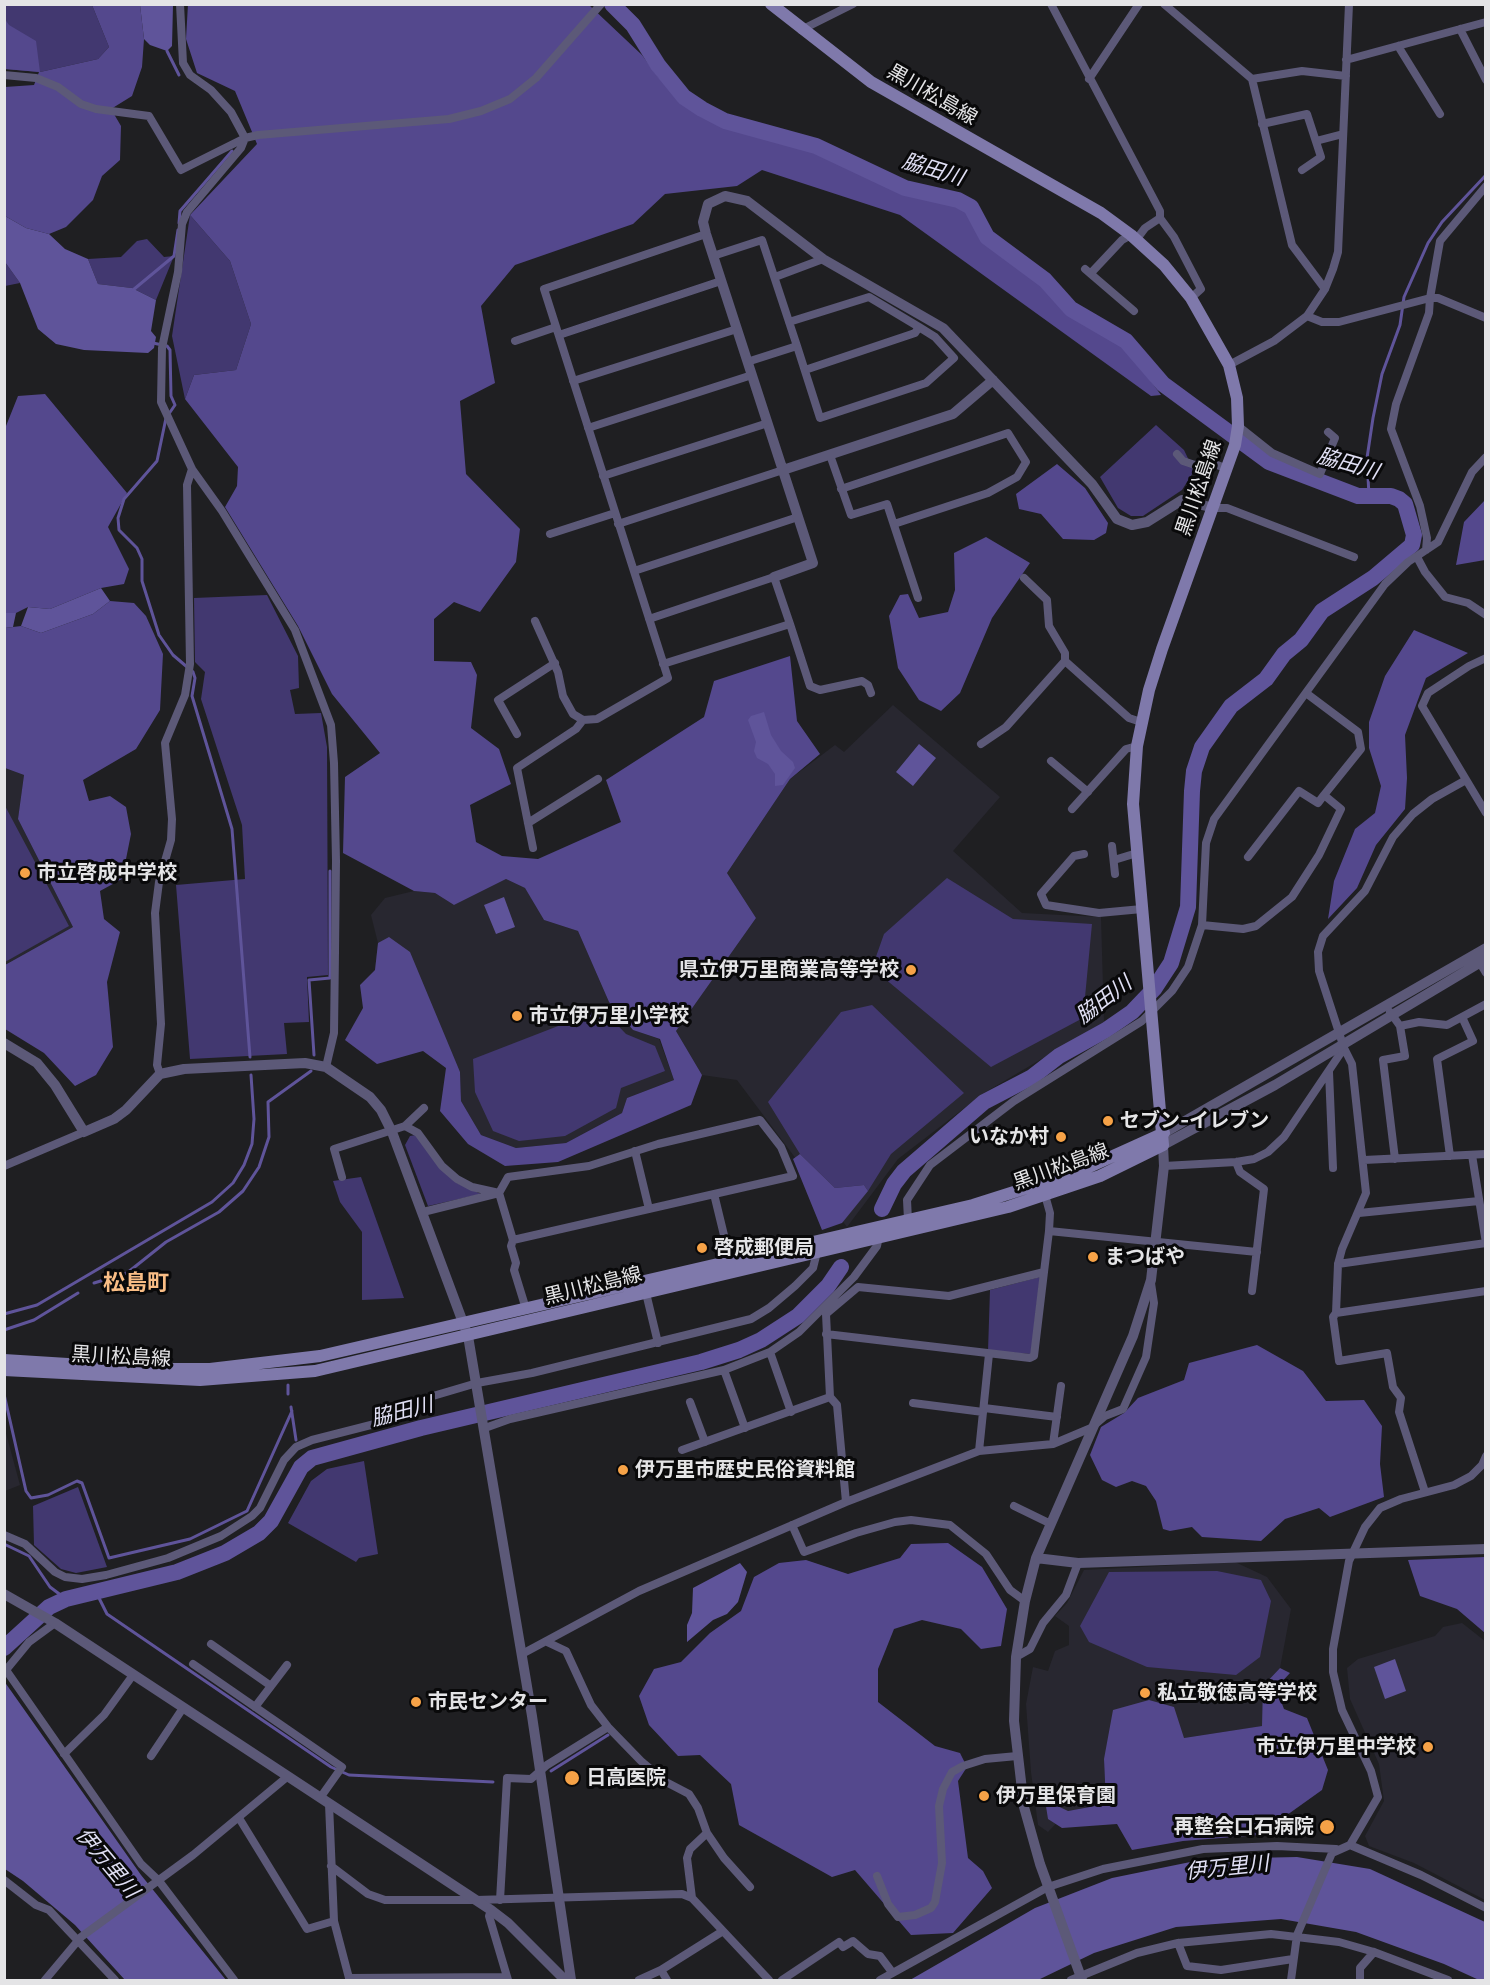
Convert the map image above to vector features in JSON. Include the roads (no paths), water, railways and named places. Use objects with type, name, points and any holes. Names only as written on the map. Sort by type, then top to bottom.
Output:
[{"type":"main road","name":"黒川松島線","points":[[771,4],[801,30],[871,82],[1101,213],[1133,237],[1164,265],[1191,298],[1229,365],[1237,398],[1236,445],[1162,649],[1141,722],[1137,746],[1133,804],[1163,1139]]},
{"type":"main road","name":"黒川松島線","points":[[4,1360],[147,1369],[220,1368],[320,1356],[526,1309],[732,1266],[817,1252],[1045,1195],[1100,1176],[1163,1139]]},
{"type":"main road","name":"黒川松島線","points":[[4,1370],[139,1379],[253,1378],[315,1371],[646,1293],[732,1266],[973,1205],[1036,1186],[1163,1139]]},
{"type":"street","points":[[180,4],[183,63],[190,75],[211,90],[231,112],[245,138]]},
{"type":"street","points":[[4,75],[36,78],[58,87],[81,104],[96,110],[149,116],[181,170],[245,138],[258,135],[449,119],[481,111],[510,99],[536,78],[601,4]]},
{"type":"street","points":[[801,30],[853,4]]},
{"type":"street","points":[[1051,4],[1160,211],[1160,218],[1174,237],[1201,289],[1191,298]]},
{"type":"street","points":[[1089,79],[1139,4]]},
{"type":"street","points":[[1164,4],[1252,79],[1292,245],[1325,289]]},
{"type":"street","points":[[1229,365],[1274,341],[1307,316],[1325,289],[1338,252],[1349,4]]},
{"type":"street","points":[[1346,60],[1485,22]]},
{"type":"street","points":[[1460,29],[1485,80]]},
{"type":"street","points":[[1398,46],[1440,114]]},
{"type":"street","points":[[1252,79],[1302,71],[1346,76]]},
{"type":"street","points":[[1262,124],[1307,114],[1322,157],[1302,170]]},
{"type":"street","points":[[1316,141],[1343,134]]},
{"type":"street","points":[[245,138],[241,148],[187,212],[182,224],[170,321],[163,345],[161,402],[169,415],[192,469],[222,510],[296,630],[331,725],[336,872],[334,1033],[326,1067]]},
{"type":"street","points":[[1426,550],[1427,538],[1420,506],[1391,429],[1396,404],[1430,313],[1430,298],[1440,241],[1485,186]]},
{"type":"street","points":[[649,619],[813,563],[703,222],[708,204],[725,196],[736,197],[763,213],[823,259],[943,328],[1092,484],[1117,519],[1132,525],[1147,522],[1182,500],[1214,508],[1227,508],[1354,557]]},
{"type":"street","points":[[1134,311],[1088,271],[1122,240],[1133,237],[1160,218]]},
{"type":"street","points":[[535,621],[555,663],[564,696],[573,714],[583,720],[597,719],[668,678],[544,289],[706,234]]},
{"type":"street","points":[[713,256],[762,240],[820,418],[926,383],[954,358],[935,337],[869,297],[789,322]]},
{"type":"street","points":[[775,278],[823,259]]},
{"type":"street","points":[[515,341],[557,331],[721,281]]},
{"type":"street","points":[[1307,316],[1322,322],[1339,321],[1430,298],[1438,298],[1485,318]]},
{"type":"street","points":[[805,370],[915,333],[920,327]]},
{"type":"street","points":[[573,381],[737,329]]},
{"type":"street","points":[[747,362],[797,346]]},
{"type":"street","points":[[588,428],[752,375]]},
{"type":"street","points":[[618,524],[953,414],[993,380]]},
{"type":"street","points":[[603,476],[768,423]]},
{"type":"street","points":[[1238,426],[1272,453],[1320,474],[1335,438],[1328,432]]},
{"type":"street","points":[[842,489],[1008,433],[1026,462],[1017,477],[988,493],[894,524]]},
{"type":"street","points":[[1177,454],[1183,461],[1195,465],[1209,462],[1228,469]]},
{"type":"street","points":[[830,455],[851,515],[887,504],[918,598]]},
{"type":"street","points":[[908,1220],[908,1200],[911,1191],[930,1165],[1014,1101],[1142,1021],[1172,991],[1188,967],[1202,925],[1206,843],[1214,819],[1385,584],[1408,562],[1438,542],[1472,472],[1485,457]]},
{"type":"street","points":[[160,1074],[157,1065],[161,1024],[155,914],[159,882],[171,840],[172,819],[164,752],[165,743],[185,695],[189,669],[188,485],[192,469]]},
{"type":"street","points":[[550,534],[615,513]]},
{"type":"street","points":[[634,571],[798,517]]},
{"type":"street","points":[[1418,557],[1425,572],[1445,597],[1468,603],[1485,615]]},
{"type":"street","points":[[774,577],[810,687],[820,690],[862,681],[868,685],[871,693]]},
{"type":"street","points":[[981,744],[1006,728],[1065,661],[1065,653],[1049,626],[1047,600],[1024,578]]},
{"type":"street","points":[[663,664],[790,624]]},
{"type":"street","points":[[1485,658],[1428,693],[1422,706],[1485,813]]},
{"type":"street","points":[[1065,661],[1129,718],[1141,722]]},
{"type":"street","points":[[517,734],[498,700],[555,663]]},
{"type":"street","points":[[1248,857],[1299,791],[1318,803],[1361,749],[1358,732],[1306,693]]},
{"type":"street","points":[[533,848],[517,768],[576,729],[583,720]]},
{"type":"street","points":[[1072,809],[1126,749],[1137,746]]},
{"type":"street","points":[[1051,761],[1088,792]]},
{"type":"street","points":[[528,823],[598,779]]},
{"type":"street","points":[[1425,1492],[1399,1412],[1401,1398],[1393,1387],[1387,1353],[1339,1361],[1333,1317],[1336,1313],[1338,1264],[1366,1193],[1352,1064],[1342,1042],[1319,971],[1318,952],[1323,936],[1365,891],[1393,837],[1413,814],[1432,799],[1466,780]]},
{"type":"street","points":[[1202,925],[1243,929],[1256,926],[1292,897],[1319,855],[1341,809],[1324,795]]},
{"type":"street","points":[[1112,846],[1115,874]]},
{"type":"street","points":[[1114,860],[1137,853]]},
{"type":"street","points":[[1084,854],[1074,856],[1041,894],[1046,905],[1099,912],[1142,909]]},
{"type":"street","points":[[1448,1980],[1374,1952],[1298,1933],[1220,1937],[1178,1943],[1137,1953],[1078,1978],[1024,1808],[1017,1756],[1016,1657],[1025,1601],[1036,1558],[1133,1336],[1151,1280],[1164,1166],[1163,1139],[1342,1042],[1389,1010],[1481,962],[1485,948]]},
{"type":"street","points":[[1400,1026],[1419,1023],[1447,1025],[1485,1004]]},
{"type":"street","points":[[1389,1010],[1400,1026],[1405,1056],[1383,1060],[1395,1159]]},
{"type":"street","points":[[1450,1156],[1437,1059],[1473,1041],[1462,1017]]},
{"type":"street","points":[[1164,1166],[1236,1162],[1254,1159],[1268,1152],[1284,1137],[1329,1072],[1342,1042]]},
{"type":"street","points":[[4,1043],[37,1063],[55,1085],[84,1132]]},
{"type":"street","points":[[4,1166],[120,1114],[160,1074],[184,1069],[305,1063],[326,1067],[370,1098],[392,1131],[468,1336],[541,1772],[571,1980]]},
{"type":"street","points":[[1329,1072],[1333,1167]]},
{"type":"street","points":[[342,1177],[334,1149],[405,1126],[424,1108]]},
{"type":"street","points":[[513,1240],[793,1176],[781,1147],[760,1120],[635,1151],[589,1166],[508,1177],[499,1193],[513,1240],[511,1246],[516,1263],[514,1270],[526,1309]]},
{"type":"street","points":[[405,1126],[418,1133],[442,1166],[457,1179],[472,1187],[499,1193]]},
{"type":"street","points":[[635,1151],[649,1209]]},
{"type":"street","points":[[1364,1160],[1485,1154]]},
{"type":"street","points":[[1338,1264],[1485,1243],[1472,1155]]},
{"type":"street","points":[[1236,1162],[1240,1172],[1263,1190],[1252,1291]]},
{"type":"street","points":[[423,1212],[499,1193]]},
{"type":"street","points":[[714,1194],[732,1266]]},
{"type":"street","points":[[826,1334],[989,1354],[1034,1356],[1049,1231],[1050,1213],[1045,1195]]},
{"type":"street","points":[[1359,1213],[1479,1201]]},
{"type":"street","points":[[1049,1231],[1257,1252]]},
{"type":"street","points":[[846,1502],[837,1405],[830,1397],[825,1311],[877,1246],[879,1237]]},
{"type":"street","points":[[4,1535],[26,1544],[55,1572],[64,1577],[82,1579],[106,1575],[168,1558],[221,1536],[252,1516],[260,1508],[284,1460],[296,1447],[312,1440],[410,1415],[433,1396],[477,1383],[658,1343],[751,1319],[770,1308],[813,1268],[817,1252]]},
{"type":"street","points":[[485,1428],[510,1419],[724,1370],[770,1352],[858,1287],[949,1296],[1044,1272]]},
{"type":"street","points":[[522,1654],[613,1604],[846,1502],[979,1452],[1053,1444],[1091,1428],[1105,1416],[1123,1409],[1146,1357],[1154,1302],[1151,1280]]},
{"type":"street","points":[[1336,1313],[1485,1291]]},
{"type":"street","points":[[646,1293],[658,1343]]},
{"type":"street","points":[[770,1352],[790,1412]]},
{"type":"street","points":[[979,1452],[989,1354]]},
{"type":"street","points":[[724,1370],[745,1428]]},
{"type":"street","points":[[1053,1444],[1061,1386]]},
{"type":"street","points":[[682,1450],[830,1397]]},
{"type":"street","points":[[690,1402],[705,1442]]},
{"type":"street","points":[[913,1403],[1057,1417]]},
{"type":"street","points":[[880,1980],[1049,1889],[1103,1869],[1203,1849],[1277,1846],[1334,1851],[1350,1845],[1378,1797],[1371,1771],[1342,1710],[1333,1672],[1333,1649],[1352,1553],[1365,1527],[1380,1508],[1401,1499],[1454,1485],[1484,1466],[1485,1456]]},
{"type":"street","points":[[1014,1506],[1051,1524]]},
{"type":"street","points":[[792,1525],[804,1552],[895,1522],[911,1520],[950,1525],[986,1554],[1010,1590],[1025,1601]]},
{"type":"street","points":[[1036,1558],[1078,1563],[1485,1549]]},
{"type":"street","points":[[1016,1657],[1030,1649],[1043,1623],[1066,1596],[1078,1563]]},
{"type":"street","points":[[4,1594],[55,1623],[476,1900],[508,1923],[565,1980]]},
{"type":"street","points":[[55,1623],[29,1642],[6,1670],[141,1864],[234,1980]]},
{"type":"street","points":[[546,1642],[566,1651],[591,1705],[608,1726],[658,1775],[689,1794],[707,1833],[724,1858],[750,1887]]},
{"type":"street","points":[[211,1644],[271,1686]]},
{"type":"street","points":[[193,1664],[255,1707],[339,1771],[325,1801],[333,1921],[348,1979],[507,1979],[489,1916],[490,1910]]},
{"type":"street","points":[[255,1707],[287,1665]]},
{"type":"street","points":[[63,1754],[104,1715],[133,1675]]},
{"type":"street","points":[[151,1756],[183,1708]]},
{"type":"street","points":[[500,1900],[507,1779],[531,1779],[608,1726]]},
{"type":"street","points":[[878,1876],[888,1904],[898,1917],[915,1915],[931,1908],[935,1902],[942,1863],[939,1806],[942,1789],[952,1773],[963,1766],[986,1759],[1017,1756]]},
{"type":"street","points":[[45,1980],[79,1939],[239,1818],[287,1777]]},
{"type":"street","points":[[239,1818],[307,1929],[333,1921]]},
{"type":"street","points":[[692,1898],[687,1858],[690,1849],[707,1833]]},
{"type":"street","points":[[1350,1845],[1421,1875],[1485,1908]]},
{"type":"street","points":[[1291,1980],[1298,1933],[1334,1851]]},
{"type":"street","points":[[331,1866],[341,1871],[368,1894],[385,1900],[500,1900],[682,1894],[692,1898],[769,1980]]},
{"type":"street","points":[[4,1880],[36,1905],[49,1910],[79,1939],[114,1980]]},
{"type":"street","points":[[639,1980],[662,1970],[723,1931]]},
{"type":"street","points":[[782,1980],[839,1942],[843,1947],[853,1941],[868,1954],[880,1956],[892,1972]]},
{"type":"street","points":[[1178,1943],[1188,1966],[1221,1970],[1293,1959]]},
{"type":"street","points":[[1360,1980],[1360,1968],[1374,1952]]},
{"type":"street","points":[[662,1970],[667,1980]]},
{"type":"water","points":[[140,5],[173,5],[172,46],[167,51],[150,45],[144,39]]},
{"type":"water","points":[[5,216],[26,228],[49,234],[65,249],[88,259],[98,284],[132,288],[156,300],[151,331],[156,337],[154,348],[148,353],[84,350],[56,344],[38,329],[20,283],[5,262]]},
{"type":"water","points":[[101,588],[110,601],[93,614],[41,633],[21,626],[28,607],[50,609]]},
{"type":"water","points":[[5,613],[16,613],[13,627],[5,628]]},
{"type":"water","points":[[764,712],[771,735],[781,751],[793,762],[795,768],[783,785],[775,786],[775,774],[768,764],[757,758],[754,751],[756,742],[748,720],[751,716]]},
{"type":"water","points":[[919,744],[936,758],[913,786],[896,772]]},
{"type":"water","points":[[504,897],[515,927],[496,934],[484,905]]},
{"type":"water","points":[[740,1563],[747,1572],[738,1602],[727,1614],[713,1620],[687,1642],[687,1625],[692,1613],[693,1588]]},
{"type":"water","points":[[1395,1659],[1406,1691],[1385,1699],[1374,1667]]},
{"type":"water","name":"伊万里川","points":[[4,1681],[141,1875],[226,1980],[125,1980],[75,1925],[23,1881],[5,1869]]},
{"type":"water","name":"伊万里川","points":[[1297,1857],[1370,1869],[1485,1922],[1485,1980],[1479,1980],[1444,1964],[1356,1932],[1281,1919],[1176,1927],[1094,1953],[1038,1980],[910,1980],[1035,1908],[1112,1878],[1205,1859]]},
{"type":"waterway","name":"脇田川","points":[[612,4],[633,25],[658,65],[684,97],[702,109],[725,121],[816,146],[905,188],[958,200],[971,207],[987,237],[1045,280],[1071,309],[1126,341],[1163,384],[1269,462],[1358,496],[1391,496],[1399,499],[1405,504],[1414,535],[1412,545],[1373,578],[1322,611],[1301,640],[1284,654],[1266,679],[1231,706],[1202,747],[1194,771],[1192,791],[1188,907],[1171,963],[1154,989],[1132,1012],[1106,1030],[1059,1056],[1032,1077],[984,1102],[904,1171],[894,1184],[882,1209]]},
{"type":"waterway","points":[[167,51],[179,75]]},
{"type":"waterway","points":[[179,223],[180,211],[232,151]]},
{"type":"waterway","points":[[1369,496],[1367,458],[1373,418],[1382,374],[1400,325],[1404,297],[1428,243],[1442,222],[1486,175]]},
{"type":"waterway","points":[[133,290],[174,256],[178,230]]},
{"type":"waterway","points":[[153,343],[167,346],[170,350],[171,396],[175,405],[166,418],[157,461],[124,499],[118,518],[119,530],[137,548],[142,559],[142,581],[159,635],[173,655],[193,672],[195,678],[192,696],[232,829],[250,1057]]},
{"type":"waterway","points":[[314,1055],[309,980],[330,978],[330,871]]},
{"type":"waterway","points":[[94,1283],[127,1273],[166,1242],[219,1212],[243,1191],[259,1167],[269,1137],[268,1102],[311,1071]]},
{"type":"waterway","points":[[4,1314],[37,1305],[212,1202],[233,1183],[244,1165],[252,1144],[254,1119],[251,1075]]},
{"type":"waterway","name":"脇田川","points":[[4,1648],[49,1607],[66,1599],[177,1572],[225,1553],[259,1533],[271,1521],[301,1467],[312,1458],[421,1428],[701,1362],[739,1350],[761,1340],[798,1316],[828,1286],[841,1267]]},
{"type":"waterway","points":[[4,1330],[34,1320],[78,1293]]},
{"type":"waterway","points":[[288,1385],[288,1394]]},
{"type":"waterway","points":[[4,1394],[26,1491],[31,1498],[48,1495],[77,1481],[82,1483],[109,1558],[190,1539],[247,1511],[292,1411]]},
{"type":"waterway","points":[[291,1407],[296,1440]]},
{"type":"waterway","points":[[4,1544],[29,1556],[50,1587],[66,1599]]},
{"type":"waterway","points":[[96,1592],[107,1614],[331,1767],[349,1775],[493,1782]]},
{"type":"waterway","points":[[551,1771],[608,1735]]},
{"type":"place","name":"市立啓成中学校","points":[[25,873]]},
{"type":"place","name":"県立伊万里商業高等学校","points":[[911,970]]},
{"type":"place","name":"市立伊万里小学校","points":[[517,1016]]},
{"type":"place","name":"セブン-イレブン","points":[[1108,1121]]},
{"type":"place","name":"いなか村","points":[[1061,1137]]},
{"type":"place","name":"啓成郵便局","points":[[702,1248]]},
{"type":"place","name":"まつばや","points":[[1093,1257]]},
{"type":"place","name":"伊万里市歴史民俗資料館","points":[[623,1470]]},
{"type":"place","name":"私立敬徳高等学校","points":[[1145,1693]]},
{"type":"place","name":"市民センター","points":[[416,1702]]},
{"type":"place","name":"市立伊万里中学校","points":[[1428,1747]]},
{"type":"place","name":"日高医院","points":[[572,1778]]},
{"type":"place","name":"伊万里保育園","points":[[984,1796]]},
{"type":"place","name":"再整会口石病院","points":[[1327,1827]]},
{"type":"district","name":"松島町","points":[[136,1283]]}]
